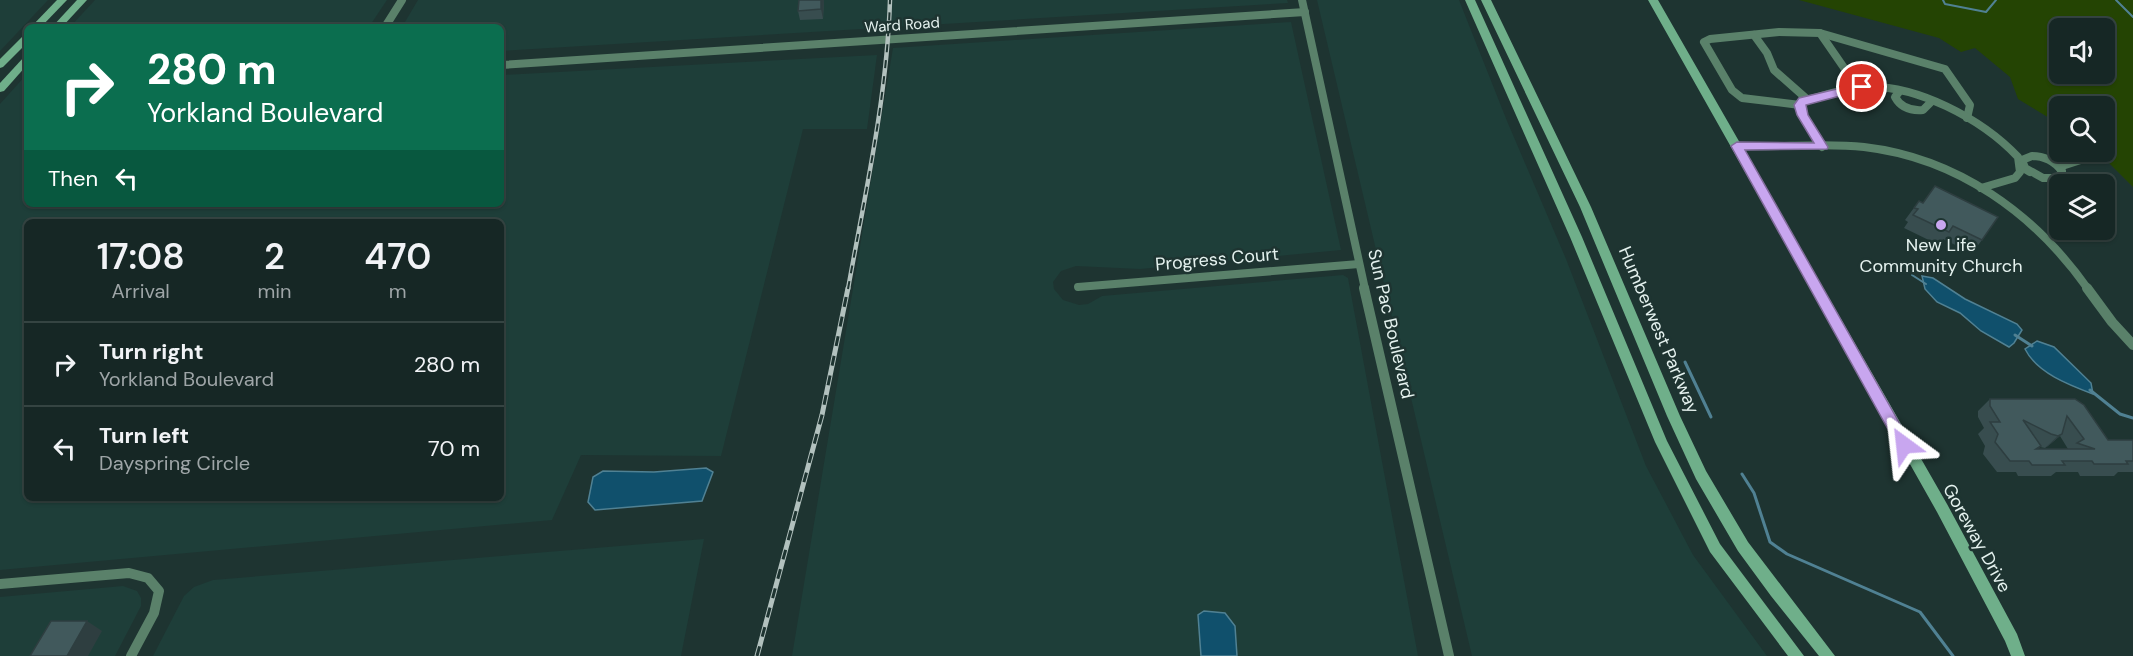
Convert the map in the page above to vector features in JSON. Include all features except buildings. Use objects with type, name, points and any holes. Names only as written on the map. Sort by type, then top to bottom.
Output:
[{"type":"main road","points":[[39,24],[62,0]]},
{"type":"main road","points":[[60,24],[82,0]]},
{"type":"main road","points":[[1470,0],[1576,237],[1661,442],[1715,548],[1797,656]]},
{"type":"main road","name":"Humberwest Parkway","points":[[1486,0],[1599,237],[1675,421],[1701,475],[1721,512],[1776,593],[1828,656]]},
{"type":"main road","name":"Goreway Drive","points":[[1653,0],[1942,507],[2012,639],[2018,656]]},
{"type":"main road","points":[[0,65],[24,40]]},
{"type":"main road","points":[[0,89],[24,62]]},
{"type":"street","points":[[387,24],[402,0]]},
{"type":"street","name":"Sun Pac Boulevard","points":[[1302,0],[1359,264],[1449,656]]},
{"type":"street","name":"Ward Road","points":[[504,64],[1305,12]]},
{"type":"street","points":[[1800,105],[1742,98],[1732,90],[1704,42],[1710,39],[1804,31],[1820,33],[1945,69],[1970,105],[1967,118]]},
{"type":"street","points":[[1820,33],[1858,88]]},
{"type":"street","points":[[1754,35],[1767,53],[1774,70],[1808,100]]},
{"type":"street","points":[[1822,147],[1803,115],[1800,105],[1803,100],[1858,88],[1879,87],[1932,101],[1967,118],[2004,143],[2031,173],[2045,178],[2058,178],[2062,171],[2059,167],[2038,156],[2021,161]]},
{"type":"street","points":[[1899,92],[1895,97],[1897,102],[1907,109],[1923,110],[1932,101]]},
{"type":"street","points":[[1737,146],[1865,147],[1920,161],[1981,188],[2016,212],[2052,243],[2133,345]]},
{"type":"street","points":[[1981,188],[2016,178],[2021,161]]},
{"type":"street","points":[[2059,167],[2074,162]]},
{"type":"street","name":"Progress Court","points":[[1078,287],[1359,264]]},
{"type":"street","points":[[0,584],[123,573],[139,573],[149,578],[159,591],[158,605],[131,656]]},
{"type":"shaded area","points":[[0,0],[48,0],[24,24],[0,51]]},
{"type":"shaded area","points":[[95,0],[387,0],[371,24],[73,24]]},
{"type":"shaded area","points":[[418,0],[1287,0],[1288,3],[504,51],[504,24],[404,24]]},
{"type":"shaded area","points":[[1317,0],[1459,0],[1507,121],[1566,259],[1646,466],[1693,555],[1767,656],[1472,656]]},
{"type":"shaded area","points":[[1291,22],[1341,250],[1140,269],[1076,266],[1061,271],[1053,282],[1054,289],[1063,300],[1079,305],[1088,304],[1102,296],[1343,275],[1348,278],[1418,656],[792,656],[893,48]]},
{"type":"shaded area","points":[[877,55],[867,129],[803,129],[721,456],[581,455],[552,520],[0,570],[0,104],[24,77],[24,207],[504,207],[504,75]]},
{"type":"shaded area","points":[[704,539],[681,656],[153,656],[184,596],[194,587],[213,580]]},
{"type":"shaded area","points":[[123,586],[137,591],[141,598],[141,606],[115,656],[0,656],[0,597]]},
{"type":"green space","points":[[1799,0],[2133,0],[2133,187],[2108,162],[2115,162],[2115,96],[2049,96],[2049,118],[2018,99],[2010,77],[1975,48],[1961,52],[1939,38]]},
{"type":"water","points":[[1922,276],[1933,278],[1965,299],[2017,324],[2022,330],[2014,343],[2009,347],[1981,331],[1960,313],[1937,302],[1925,289]]},
{"type":"water","points":[[2037,341],[2054,347],[2091,383],[2093,394],[2054,377],[2037,365],[2025,349]]},
{"type":"water","points":[[706,468],[713,472],[702,501],[595,510],[588,502],[593,477],[603,471],[654,472]]},
{"type":"water","points":[[1204,611],[1225,613],[1235,626],[1237,656],[1201,656],[1198,615]]},
{"type":"waterway","points":[[1943,0],[1945,4],[1986,12],[1996,0]]},
{"type":"waterway","points":[[2116,0],[2133,17]]},
{"type":"waterway","points":[[1912,275],[1926,284]]},
{"type":"waterway","points":[[2015,335],[2032,346]]},
{"type":"waterway","points":[[1685,362],[1711,417]]},
{"type":"waterway","points":[[2090,390],[2120,414],[2133,418]]},
{"type":"waterway","points":[[1742,474],[1754,493],[1770,542],[1787,554],[1920,612],[1953,656]]},
{"type":"railway","points":[[848,289],[880,109],[890,0]]},
{"type":"railway","points":[[757,656],[822,415],[848,288]]},
{"type":"place","name":"New Life Community Church","points":[[1941,225]]},
{"type":"route","points":[[1862,87],[1803,100],[1800,105],[1803,115],[1822,147],[1737,146],[1904,445]]}]
